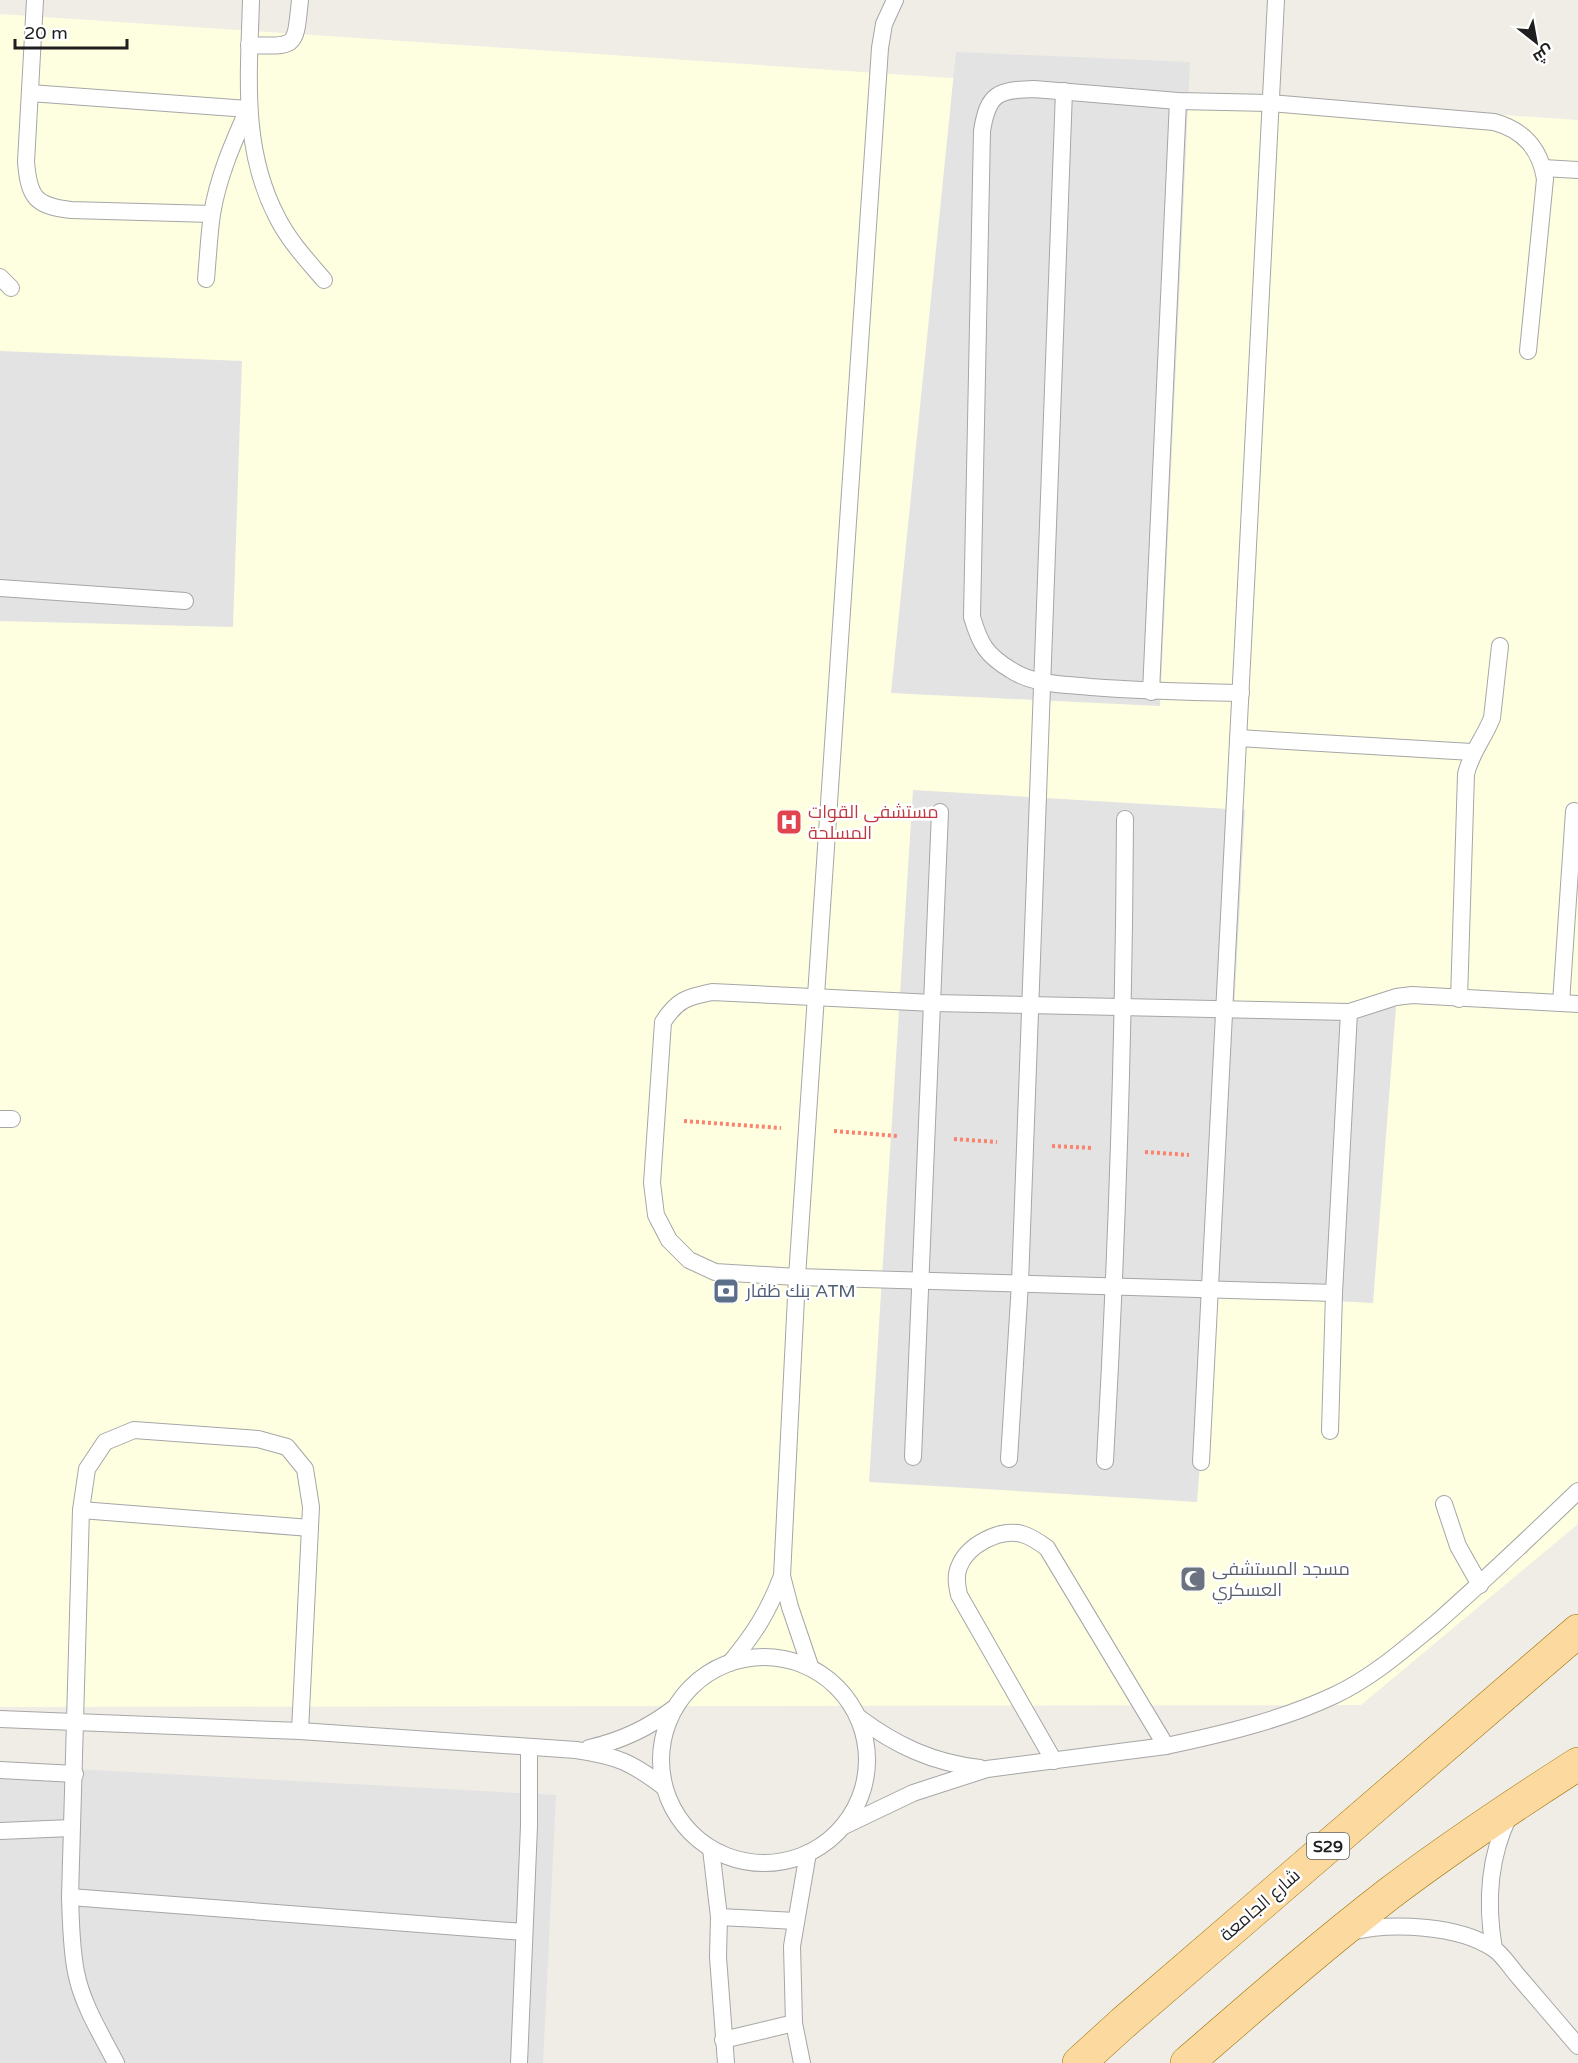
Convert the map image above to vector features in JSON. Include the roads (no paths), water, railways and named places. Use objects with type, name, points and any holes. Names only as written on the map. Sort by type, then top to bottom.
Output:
[{"type":"main road","name":"شارع الجامعة","points":[[1079,2063],[1123,2022],[1578,1631]]},
{"type":"main road","points":[[1187,2063],[1336,1936],[1426,1867],[1578,1764]]},
{"type":"lane","points":[[35,0],[26,162],[28,185],[35,198],[53,208],[71,210],[212,213]]},
{"type":"lane","points":[[250,0],[248,109],[252,147],[262,184],[277,219],[299,251],[324,280]]},
{"type":"lane","points":[[249,45],[281,46],[293,41],[296,36],[300,0]]},
{"type":"lane","points":[[810,1666],[782,1576],[797,1277],[880,48],[884,24],[895,0]]},
{"type":"lane","points":[[1201,1462],[1276,0]]},
{"type":"lane","points":[[1241,693],[1151,692],[1041,682],[1013,672],[994,659],[980,642],[972,617],[982,131],[986,110],[995,97],[1011,90],[1064,91],[1178,101],[1270,103],[1494,122],[1514,129],[1530,142],[1539,155],[1545,179],[1528,351]]},
{"type":"lane","points":[[1009,1459],[1020,1283],[1064,91]]},
{"type":"lane","points":[[30,93],[248,109]]},
{"type":"lane","points":[[1151,692],[1178,101]]},
{"type":"lane","points":[[206,279],[212,213],[224,169],[248,109]]},
{"type":"lane","points":[[1543,168],[1578,170]]},
{"type":"lane","points":[[0,588],[185,601]]},
{"type":"lane","points":[[1459,999],[1466,774],[1472,752],[1487,729],[1491,718],[1500,646]]},
{"type":"lane","points":[[1238,738],[1472,752]]},
{"type":"lane","points":[[1334,1293],[797,1277],[715,1272],[689,1260],[669,1240],[656,1215],[652,1183],[663,1022],[672,1009],[688,997],[712,992],[933,1003],[1225,1011],[1349,1012],[1396,997],[1412,995],[1570,1003],[1574,811]]},
{"type":"lane","points":[[913,1457],[940,812]]},
{"type":"lane","points":[[1105,1461],[1115,1285],[1124,1007],[1125,819]]},
{"type":"lane","points":[[1330,1431],[1334,1293],[1349,1012]]},
{"type":"lane","points":[[116,2063],[84,1997],[76,1974],[70,1897],[81,1510],[87,1469],[105,1442],[134,1430],[258,1439],[287,1447],[304,1469],[310,1507],[310,1528],[300,1731]]},
{"type":"lane","points":[[675,1707],[665,1730],[660,1755],[664,1787],[678,1819],[693,1836],[711,1849],[730,1858],[759,1863],[790,1860],[808,1853],[827,1841],[844,1826],[913,1793],[987,1769],[1166,1746],[1271,1719],[1337,1694],[1368,1677],[1397,1656],[1480,1585],[1578,1491]]},
{"type":"lane","points":[[1444,1504],[1458,1546],[1480,1585]]},
{"type":"lane","points":[[81,1510],[310,1528]]},
{"type":"lane","points":[[1054,1761],[958,1595],[956,1581],[958,1568],[965,1556],[976,1546],[1004,1533],[1020,1533],[1035,1539],[1047,1548],[1166,1746]]},
{"type":"lane","points":[[730,1663],[752,1637],[770,1608],[782,1576]]},
{"type":"lane","points":[[576,1750],[603,1745],[630,1736],[654,1724],[675,1707],[692,1686],[712,1671],[730,1663],[762,1658],[786,1659],[810,1666],[845,1697],[858,1716],[881,1734],[931,1758],[958,1766],[987,1769]]},
{"type":"lane","points":[[844,1826],[856,1806],[867,1764],[865,1740],[858,1716]]},
{"type":"lane","points":[[0,1719],[300,1731],[576,1750],[609,1755],[638,1767],[664,1787]]},
{"type":"lane","points":[[519,2063],[529,1826],[529,1747]]},
{"type":"lane","points":[[0,1770],[75,1774]]},
{"type":"lane","points":[[1494,1949],[1489,1920],[1489,1891],[1493,1861],[1501,1832],[1514,1806]]},
{"type":"lane","points":[[0,1831],[71,1828]]},
{"type":"lane","points":[[711,1849],[719,1917],[718,1957],[726,2063]]},
{"type":"lane","points":[[802,2063],[794,2023],[792,1946],[808,1853]]},
{"type":"lane","points":[[70,1897],[524,1932]]},
{"type":"lane","points":[[719,1917],[796,1922]]},
{"type":"lane","points":[[1336,1936],[1372,1928],[1417,1927],[1470,1938],[1494,1949],[1578,2046]]},
{"type":"lane","points":[[723,2040],[794,2023]]},
{"type":"place","name":"مستشفى القوات المسلحة","points":[[789,822]]},
{"type":"place","name":"بنك ظفار ATM","points":[[726,1291]]},
{"type":"place","name":"مسجد المستشفى العسكري","points":[[1193,1579]]}]
